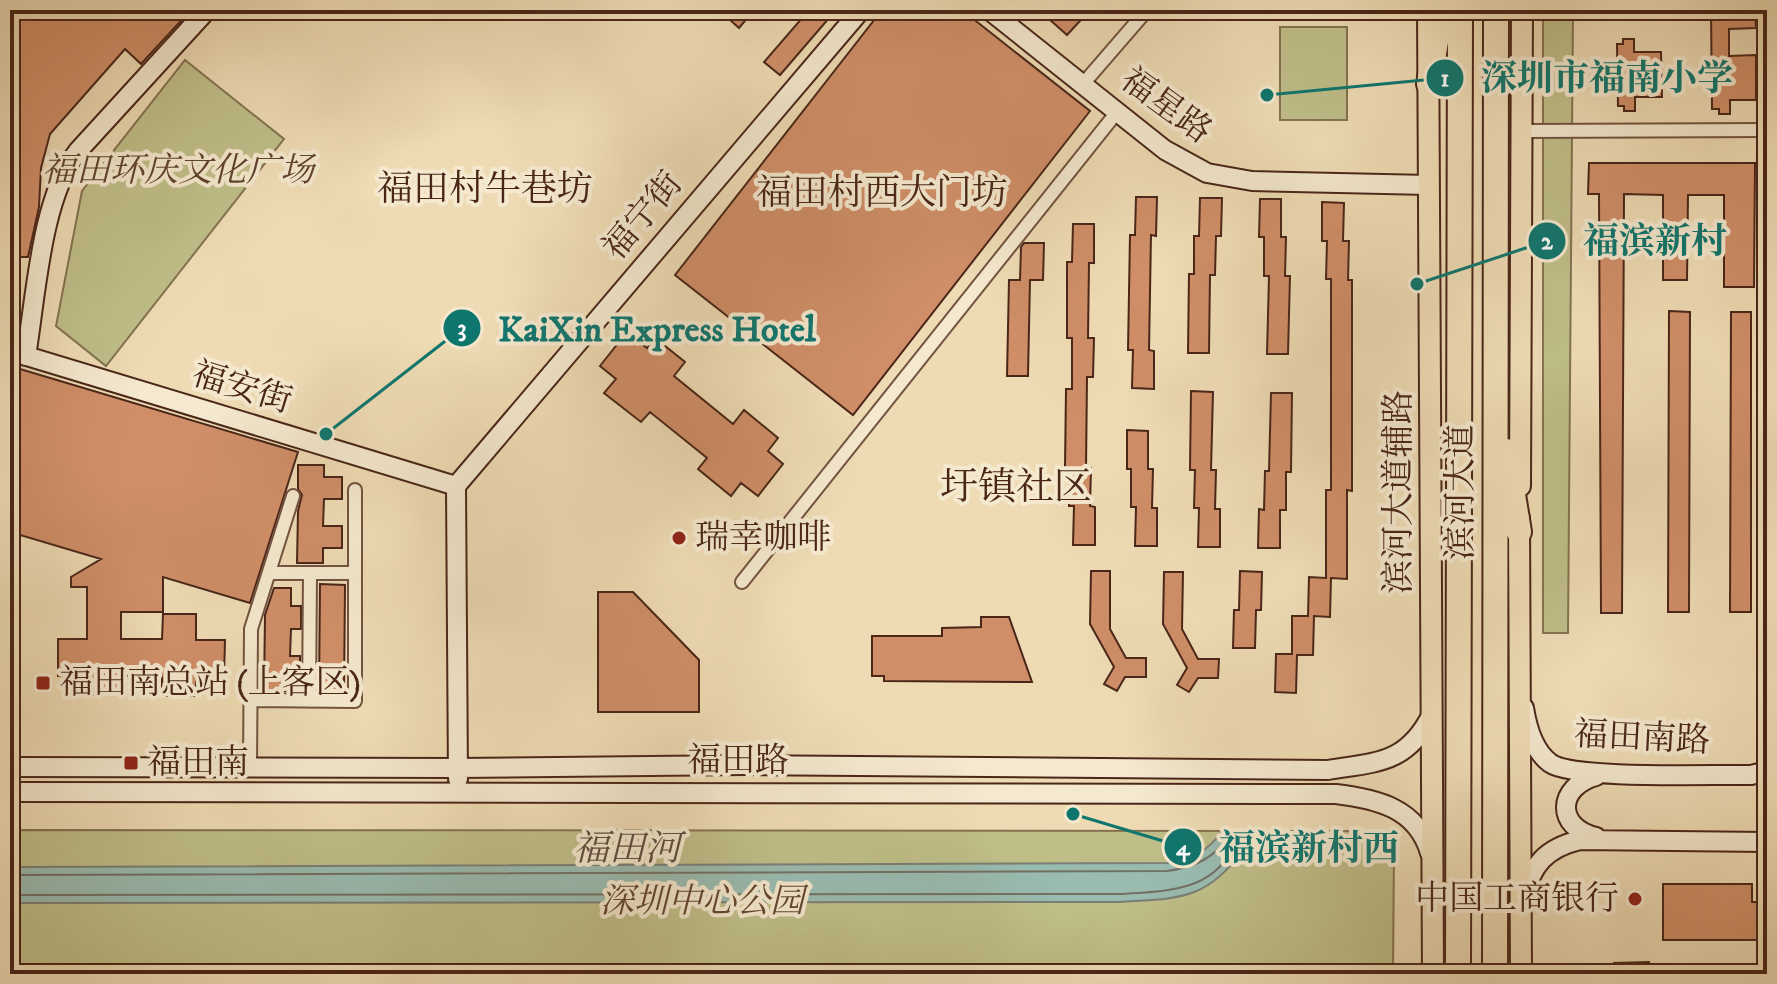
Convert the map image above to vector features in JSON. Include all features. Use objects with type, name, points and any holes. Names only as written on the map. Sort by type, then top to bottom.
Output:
[{"type":"highway","points":[[1429,84],[1441,10]]},
{"type":"highway","name":"滨河大道","points":[[1458,974],[1460,10]]},
{"type":"highway","name":"滨河大道","points":[[1495,974],[1496,10]]},
{"type":"highway","points":[[1495,378],[1519,532]]},
{"type":"main road","points":[[18,354],[49,214],[64,172],[78,151],[207,10]]},
{"type":"main road","name":"福宁街","points":[[456,486],[861,10]]},
{"type":"main road","name":"福星路","points":[[989,10],[1180,160],[1220,177],[1252,181],[1429,185]]},
{"type":"main road","name":"滨河大道辅路","points":[[1428,10],[1433,974]]},
{"type":"main road","points":[[1521,974],[1519,532],[1522,10]]},
{"type":"main road","name":"福安街","points":[[18,354],[456,486]]},
{"type":"main road","points":[[456,486],[458,794]]},
{"type":"main road","name":"福田南路","points":[[1520,686],[1531,735],[1538,750],[1549,762],[1577,772],[1762,775]]},
{"type":"main road","name":"福田路","points":[[10,767],[745,765],[1328,770],[1387,760],[1400,754],[1423,732],[1432,714]]},
{"type":"main road","points":[[1607,773],[1579,782],[1568,795],[1566,805],[1567,815],[1577,830],[1607,840]]},
{"type":"main road","name":"福田路","points":[[10,792],[1336,794],[1374,801],[1401,811],[1422,832],[1433,863]]},
{"type":"main road","points":[[1521,909],[1527,882],[1541,859],[1565,844],[1580,840],[1762,840]]},
{"type":"street","points":[[1083,84],[1147,10]]},
{"type":"street","points":[[742,582],[1117,112]]},
{"type":"street","points":[[1521,131],[1767,130]]},
{"type":"street","points":[[250,700],[355,701],[355,490]]},
{"type":"street","points":[[250,767],[251,629],[293,496]]},
{"type":"street","points":[[269,573],[355,573]]},
{"type":"street","points":[[309,701],[310,573]]},
{"type":"green space","points":[[1543,10],[1573,10],[1568,633],[1543,633]]},
{"type":"green space","points":[[1280,27],[1347,27],[1347,120],[1280,120]]},
{"type":"green space","name":"福田环庆文化广场","points":[[185,60],[284,139],[106,366],[56,326],[82,191]]},
{"type":"green space","name":"深圳中心公园","points":[[10,830],[1372,831],[1383,836],[1394,848],[1393,974],[10,974]]},
{"type":"water","points":[[1222,832],[1244,849],[1217,879],[1204,888],[1176,897],[1120,902],[10,903],[10,867],[1167,863],[1198,854]]},
{"type":"building","points":[[10,10],[94,10],[102,17],[108,10],[191,10],[141,64],[125,49],[50,134],[41,168],[39,207],[28,257],[10,257]]},
{"type":"building","points":[[719,10],[754,10],[739,28]]},
{"type":"building","points":[[809,10],[836,10],[780,75],[764,62]]},
{"type":"building","points":[[882,10],[962,10],[1090,111],[853,415],[675,275]]},
{"type":"building","points":[[1039,10],[1090,10],[1067,35]]},
{"type":"building","points":[[1711,10],[1755,10],[1756,28],[1729,29],[1729,56],[1756,55],[1756,100],[1730,100],[1730,114],[1719,114],[1719,109],[1712,109]]},
{"type":"building","points":[[1623,39],[1634,39],[1634,52],[1661,52],[1662,97],[1635,97],[1635,111],[1624,111],[1624,106],[1618,106],[1617,44],[1623,44]]},
{"type":"building","points":[[1589,163],[1755,163],[1754,287],[1724,287],[1724,195],[1688,195],[1687,280],[1663,280],[1663,195],[1624,194],[1622,613],[1601,613],[1599,194],[1588,194]]},
{"type":"building","points":[[1136,197],[1157,197],[1156,236],[1151,235],[1149,350],[1154,351],[1154,389],[1132,388],[1133,350],[1128,350],[1130,235],[1135,235]]},
{"type":"building","points":[[1200,198],[1222,198],[1221,236],[1216,236],[1215,275],[1210,275],[1209,353],[1188,353],[1189,274],[1194,274],[1194,236],[1199,236]]},
{"type":"building","points":[[1260,199],[1281,199],[1281,237],[1286,237],[1285,276],[1290,276],[1288,354],[1267,354],[1269,276],[1264,276],[1264,237],[1259,237]]},
{"type":"building","points":[[1322,202],[1344,203],[1343,241],[1349,241],[1348,280],[1352,280],[1352,491],[1347,490],[1347,579],[1331,578],[1330,617],[1314,616],[1313,655],[1297,655],[1296,693],[1275,692],[1276,654],[1292,654],[1292,616],[1308,616],[1309,577],[1326,578],[1326,490],[1331,490],[1331,279],[1326,279],[1327,241],[1322,241]]},
{"type":"building","points":[[1073,224],[1094,224],[1094,263],[1089,263],[1088,338],[1094,338],[1093,377],[1087,377],[1086,468],[1091,468],[1090,506],[1095,507],[1095,545],[1073,545],[1074,506],[1069,506],[1069,468],[1065,468],[1066,389],[1072,389],[1072,338],[1067,338],[1067,262],[1072,262]]},
{"type":"building","points":[[1024,243],[1044,243],[1043,280],[1030,280],[1028,376],[1007,376],[1009,280],[1020,280],[1021,247]]},
{"type":"building","points":[[1669,311],[1690,312],[1689,612],[1668,612]]},
{"type":"building","points":[[1731,312],[1751,312],[1751,612],[1730,612]]},
{"type":"building","points":[[627,332],[647,348],[655,338],[685,362],[674,376],[733,424],[744,410],[778,438],[768,451],[783,464],[758,496],[741,483],[731,496],[698,469],[707,458],[650,412],[641,422],[604,393],[616,379],[600,366]]},
{"type":"building","points":[[10,366],[298,452],[250,603],[163,577],[163,612],[121,612],[121,639],[162,639],[163,614],[196,614],[196,640],[225,640],[224,677],[196,676],[196,696],[162,696],[162,676],[121,676],[121,695],[87,695],[87,676],[58,676],[58,639],[87,639],[87,587],[71,587],[71,577],[101,559],[10,532]]},
{"type":"building","points":[[1191,391],[1213,392],[1211,470],[1216,470],[1215,509],[1220,509],[1220,547],[1198,547],[1199,508],[1194,508],[1195,470],[1190,470]]},
{"type":"building","points":[[1271,393],[1292,393],[1291,472],[1286,472],[1286,510],[1280,510],[1280,548],[1258,548],[1259,509],[1264,510],[1265,471],[1269,471]]},
{"type":"building","points":[[1127,430],[1148,431],[1148,469],[1153,469],[1152,508],[1157,508],[1157,546],[1135,546],[1136,507],[1131,507]]},
{"type":"building","points":[[298,465],[324,465],[324,477],[342,477],[342,499],[324,499],[323,526],[342,526],[342,548],[323,548],[323,563],[297,563],[298,511],[302,495],[298,489]]},
{"type":"building","points":[[1091,571],[1110,571],[1110,629],[1126,658],[1146,658],[1146,677],[1125,677],[1117,691],[1104,684],[1114,667],[1090,624]]},
{"type":"building","points":[[1240,571],[1262,572],[1261,610],[1256,610],[1255,648],[1233,648],[1234,610],[1239,610]]},
{"type":"building","points":[[1164,572],[1183,572],[1182,629],[1198,659],[1219,659],[1218,678],[1198,678],[1189,692],[1177,685],[1187,668],[1163,624]]},
{"type":"building","points":[[320,584],[345,585],[344,692],[319,692]]},
{"type":"building","points":[[274,588],[291,588],[291,606],[301,606],[301,629],[291,629],[290,656],[300,656],[300,677],[290,677],[290,691],[264,691],[265,615]]},
{"type":"building","points":[[598,592],[633,592],[699,660],[699,712],[598,712]]},
{"type":"building","points":[[981,617],[1009,617],[1032,682],[884,681],[884,676],[872,676],[872,636],[942,636],[942,628],[981,627]]},
{"type":"building","points":[[1663,884],[1752,884],[1752,902],[1767,902],[1767,940],[1663,940]]},
{"type":"building","points":[[1649,962],[1650,974],[1614,974],[1614,963]]},
{"type":"place","name":"深圳市福南小学","points":[[1267,95]]},
{"type":"place","name":"福滨新村","points":[[1417,284]]},
{"type":"place","name":"KaiXin Express Hotel","points":[[326,434]]},
{"type":"place","name":"瑞幸咖啡","points":[[679,538]]},
{"type":"place","name":"福田南总站 (上客区)","points":[[43,683]]},
{"type":"place","name":"福田南","points":[[131,763]]},
{"type":"place","name":"福滨新村西","points":[[1073,814]]},
{"type":"place","name":"中国工商银行","points":[[1635,899]]},
{"type":"district","name":"福田村牛巷坊","points":[[485,189]]},
{"type":"district","name":"福田村西大门坊","points":[[882,193]]},
{"type":"district","name":"圩镇社区","points":[[1016,488]]},
{"type":"water label","name":"福田河","points":[[627,849]]}]
